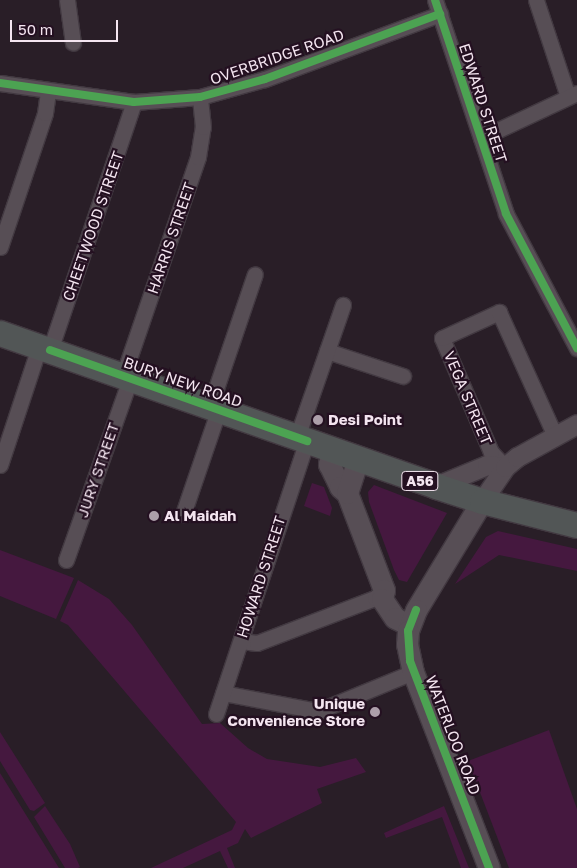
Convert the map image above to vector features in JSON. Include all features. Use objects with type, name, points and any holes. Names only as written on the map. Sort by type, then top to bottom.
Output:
[{"type":"highway","name":"BURY NEW ROAD","points":[[0,333],[482,502],[577,525]]},
{"type":"main road","points":[[333,450],[329,464],[340,486],[347,492],[384,590],[413,617]]},
{"type":"main road","points":[[347,492],[358,459]]},
{"type":"main road","name":"WATERLOO ROAD","points":[[482,502],[413,617],[407,644],[413,672],[489,868]]},
{"type":"street","points":[[67,0],[73,43]]},
{"type":"street","points":[[481,138],[573,95],[536,0]]},
{"type":"street","name":"OVERBRIDGE ROAD","points":[[0,83],[48,92],[134,102],[200,97],[257,82],[437,7]]},
{"type":"street","name":"EDWARD STREET","points":[[437,7],[506,214],[577,348]]},
{"type":"street","points":[[0,247],[45,113],[48,92]]},
{"type":"street","name":"HARRIS STREET","points":[[127,378],[198,157],[203,127],[200,97]]},
{"type":"street","name":"CHEETWOOD STREET","points":[[0,465],[134,102]]},
{"type":"street","points":[[183,514],[255,274]]},
{"type":"street","name":"HOWARD STREET","points":[[216,714],[241,641],[327,350],[343,305]]},
{"type":"street","name":"VEGA STREET","points":[[505,467],[491,452],[442,338],[499,312],[555,436]]},
{"type":"street","points":[[327,350],[403,376]]},
{"type":"street","name":"JURY STREET","points":[[66,560],[127,378]]},
{"type":"street","points":[[482,502],[505,467],[577,424]]},
{"type":"street","points":[[436,486],[487,465],[505,467]]},
{"type":"street","points":[[241,641],[257,643],[375,598],[384,590]]},
{"type":"street","points":[[223,694],[318,711],[413,672]]},
{"type":"shaded area","points":[[312,483],[324,487],[332,508],[330,516],[304,506]]},
{"type":"shaded area","points":[[374,485],[447,513],[407,582],[399,580],[394,570],[369,502],[368,492]]},
{"type":"shaded area","points":[[498,531],[577,549],[577,571],[499,555],[455,584],[486,537]]},
{"type":"shaded area","points":[[0,550],[74,578],[56,619],[0,596]]},
{"type":"shaded area","points":[[78,580],[109,599],[132,625],[202,724],[220,723],[248,748],[267,759],[320,767],[356,758],[366,772],[317,789],[322,803],[251,838],[245,829],[238,843],[227,848],[235,868],[228,868],[220,851],[183,868],[151,868],[232,830],[236,822],[68,625],[60,621]]},
{"type":"shaded area","points":[[549,730],[577,809],[577,868],[509,868],[468,761]]},
{"type":"shaded area","points":[[0,732],[45,803],[34,811],[30,810],[0,761]]},
{"type":"shaded area","points":[[0,773],[59,868],[0,868]]},
{"type":"shaded area","points":[[45,806],[70,844],[80,867],[65,868],[34,817]]},
{"type":"shaded area","points":[[444,806],[469,868],[461,868],[442,817],[386,838],[384,833]]},
{"type":"cycle path","points":[[435,0],[506,214],[577,348]]},
{"type":"cycle path","points":[[0,83],[134,102],[200,97],[265,79],[440,14]]},
{"type":"cycle path","points":[[50,350],[307,441]]},
{"type":"cycle path","points":[[416,610],[408,631],[410,661],[489,868]]},
{"type":"place","name":"Desi Point","points":[[318,420]]},
{"type":"place","name":"Al Maidah","points":[[154,516]]},
{"type":"place","name":"Unique Convenience Store","points":[[375,712]]}]
